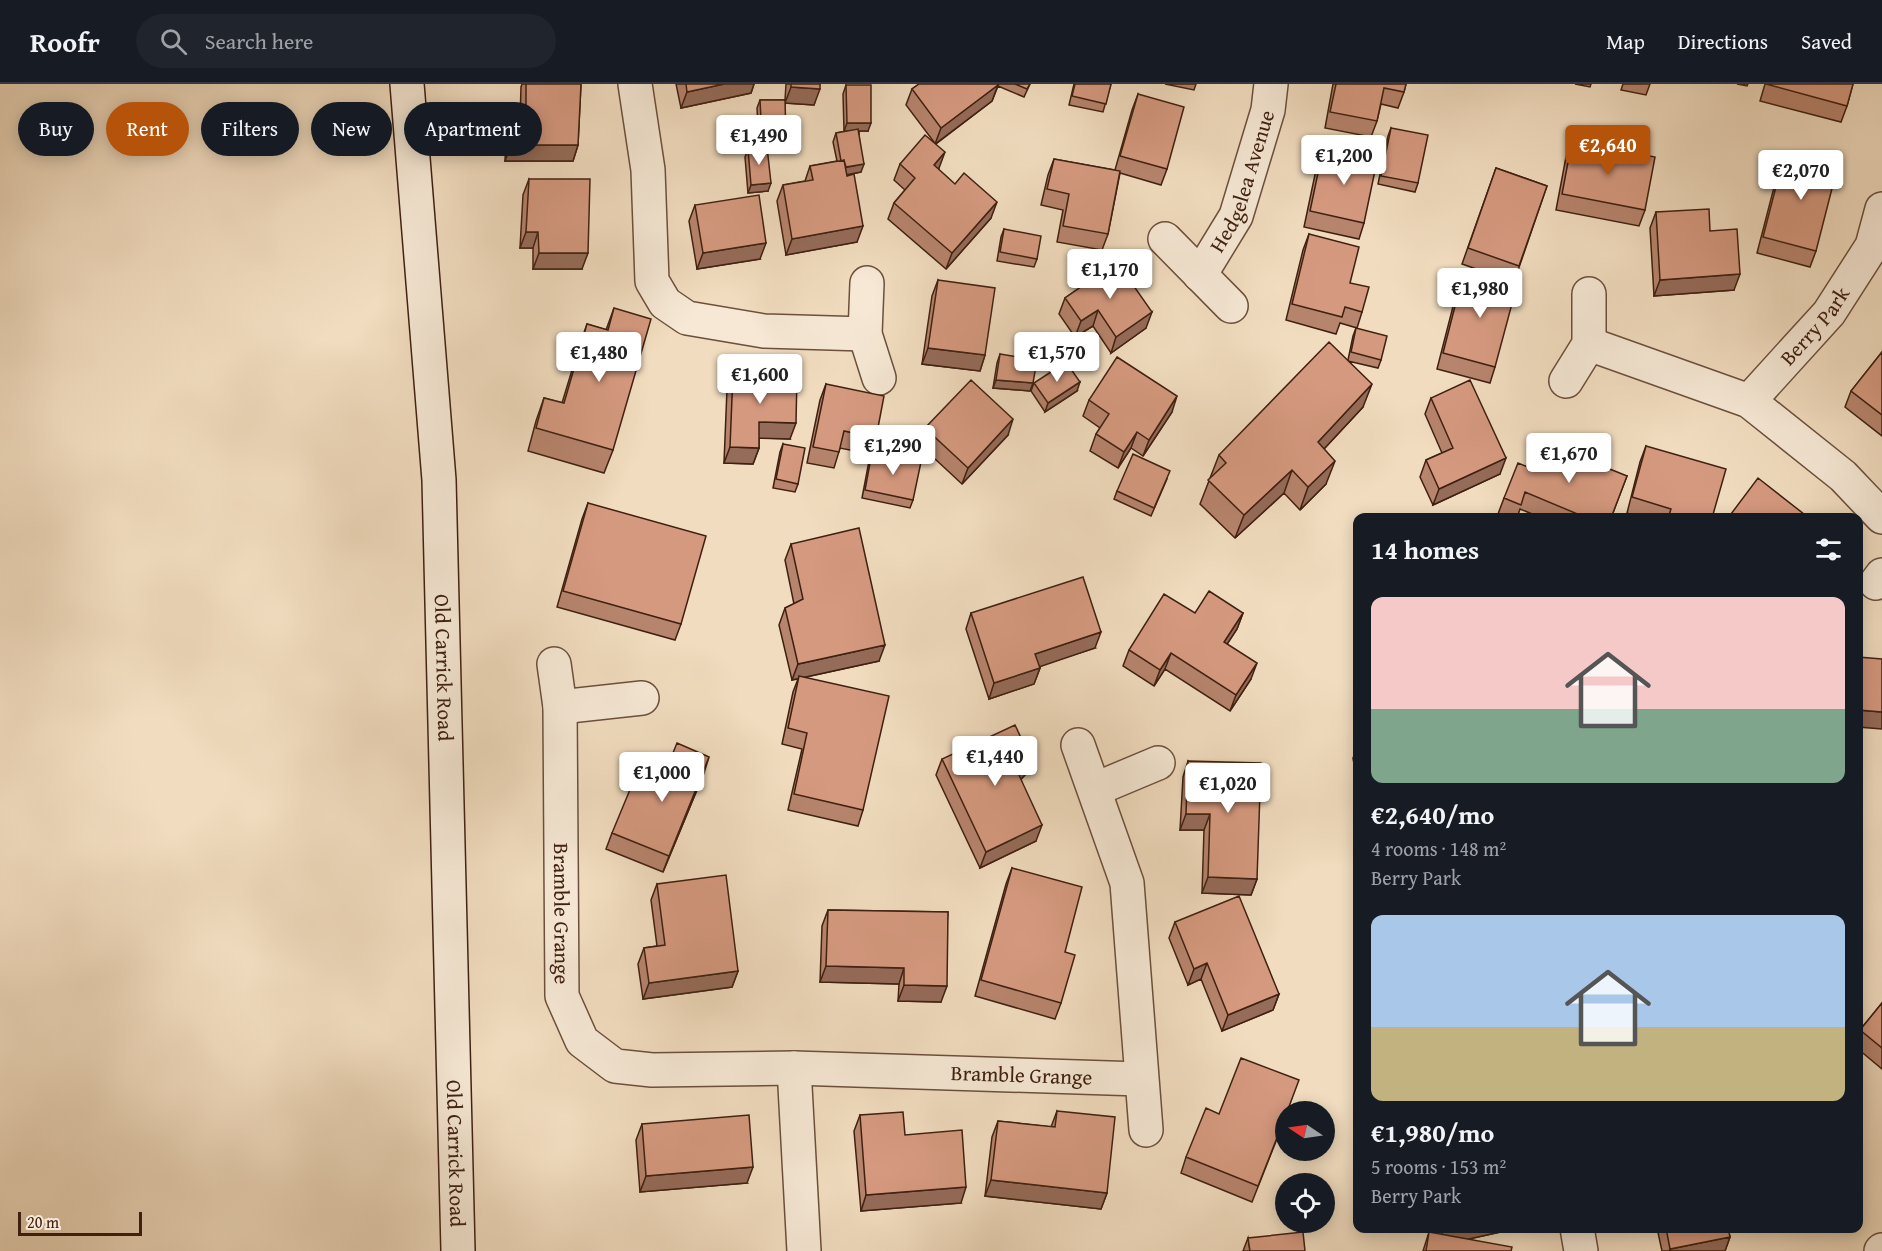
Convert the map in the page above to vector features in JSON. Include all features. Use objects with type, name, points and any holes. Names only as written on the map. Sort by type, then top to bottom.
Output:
[{"type":"street","name":"Old Carrick Road","points":[[407,84],[438,480],[458,1251]]},
{"type":"street","points":[[635,84],[648,170],[652,281],[665,303],[687,318],[764,331],[865,334]]},
{"type":"street","name":"Hedgelea Avenue","points":[[1200,275],[1236,216],[1268,110],[1271,84]]},
{"type":"street","name":"Berry Park","points":[[1749,401],[1829,313],[1872,246],[1882,209]]},
{"type":"street","name":"Hedgelea Avenue","points":[[1165,238],[1232,306]]},
{"type":"street","points":[[867,283],[865,334],[879,378]]},
{"type":"street","points":[[1566,381],[1589,344],[1589,294]]},
{"type":"street","points":[[1589,344],[1749,401],[1843,476],[1882,516]]},
{"type":"street","name":"Bramble Grange","points":[[554,664],[560,707],[562,996],[582,1041],[615,1065],[652,1070],[794,1068],[1140,1079]]},
{"type":"street","points":[[560,707],[642,698]]},
{"type":"street","points":[[1078,745],[1096,789],[1127,883],[1140,1079],[1146,1130]]},
{"type":"street","points":[[1096,789],[1158,763]]},
{"type":"street","points":[[794,1068],[804,1251]]},
{"type":"street","points":[[1578,1233],[1581,1251]]},
{"type":"building","points":[[526,84],[581,84],[578,145],[542,145],[542,102],[526,102]]},
{"type":"building","points":[[686,84],[724,84],[687,92]]},
{"type":"building","points":[[791,84],[820,84],[820,89],[791,87]]},
{"type":"building","points":[[919,84],[998,85],[941,128],[912,89]]},
{"type":"building","points":[[1015,84],[1030,84],[1027,89]]},
{"type":"building","points":[[1075,84],[1111,84],[1106,104],[1072,96]]},
{"type":"building","points":[[1336,84],[1406,84],[1404,92],[1384,88],[1377,121],[1330,112]]},
{"type":"building","points":[[1766,84],[1853,84],[1847,106]]},
{"type":"building","points":[[846,85],[871,85],[871,123],[847,123]]},
{"type":"building","points":[[1138,94],[1184,107],[1167,169],[1120,156]]},
{"type":"building","points":[[760,100],[785,100],[786,137],[762,138]]},
{"type":"building","points":[[1391,128],[1428,135],[1418,183],[1381,176]]},
{"type":"building","points":[[858,129],[864,164],[846,167],[844,160],[841,161],[836,133]]},
{"type":"building","points":[[925,135],[945,152],[934,165],[955,184],[964,173],[997,202],[952,253],[894,203],[915,178],[900,164]]},
{"type":"building","points":[[1572,141],[1655,157],[1645,210],[1562,194]]},
{"type":"building","points":[[767,147],[771,183],[751,185],[748,149]]},
{"type":"building","points":[[1323,149],[1377,161],[1364,223],[1310,211]]},
{"type":"building","points":[[1785,152],[1838,165],[1816,251],[1763,237]]},
{"type":"building","points":[[1054,159],[1120,171],[1108,234],[1063,226],[1069,194],[1047,189]]},
{"type":"building","points":[[844,160],[847,176],[854,174],[863,226],[792,239],[783,185],[813,180],[810,166]]},
{"type":"building","points":[[1496,168],[1547,186],[1519,266],[1468,248]]},
{"type":"building","points":[[529,179],[590,179],[588,253],[539,253],[538,232],[526,232]]},
{"type":"building","points":[[759,195],[766,243],[703,253],[695,205]]},
{"type":"building","points":[[1709,209],[1710,231],[1737,229],[1740,274],[1660,280],[1656,212]]},
{"type":"building","points":[[1004,229],[1041,236],[1037,259],[1000,252]]},
{"type":"building","points":[[1309,234],[1359,247],[1350,283],[1369,287],[1362,312],[1345,307],[1342,317],[1292,304]]},
{"type":"building","points":[[1117,262],[1152,312],[1116,337],[1098,310],[1081,321],[1065,298]]},
{"type":"building","points":[[1464,271],[1517,285],[1495,367],[1443,353]]},
{"type":"building","points":[[938,280],[995,288],[985,355],[928,348]]},
{"type":"building","points":[[614,308],[651,319],[613,450],[536,428],[544,398],[564,403],[587,324],[608,330]]},
{"type":"building","points":[[1356,328],[1387,336],[1381,360],[1351,352]]},
{"type":"building","points":[[1329,342],[1372,384],[1318,442],[1335,461],[1308,487],[1292,470],[1244,515],[1208,480],[1226,463],[1219,455]]},
{"type":"building","points":[[1882,352],[1882,415],[1851,391]]},
{"type":"building","points":[[1000,354],[1037,360],[1033,383],[996,380]]},
{"type":"building","points":[[1117,357],[1177,396],[1149,440],[1137,432],[1124,452],[1096,434],[1109,414],[1089,400]]},
{"type":"building","points":[[1066,362],[1080,382],[1048,403],[1034,383]]},
{"type":"building","points":[[733,373],[797,375],[796,423],[759,422],[759,448],[730,447]]},
{"type":"building","points":[[971,380],[1013,419],[968,468],[925,428]]},
{"type":"building","points":[[1470,380],[1506,458],[1439,489],[1426,460],[1453,448],[1431,398]]},
{"type":"building","points":[[826,384],[884,396],[876,438],[844,431],[839,452],[813,447]]},
{"type":"building","points":[[783,444],[805,448],[798,484],[776,479]]},
{"type":"building","points":[[1548,444],[1627,476],[1613,513],[1575,513],[1525,492],[1521,505],[1504,498],[1518,463],[1538,471]]},
{"type":"building","points":[[1646,446],[1726,469],[1713,513],[1670,513],[1671,509],[1632,497]]},
{"type":"building","points":[[872,452],[921,462],[913,500],[865,490]]},
{"type":"building","points":[[1133,454],[1170,471],[1154,508],[1117,491]]},
{"type":"building","points":[[1758,478],[1803,513],[1732,513]]},
{"type":"building","points":[[588,503],[706,536],[681,624],[563,591]]},
{"type":"building","points":[[859,528],[885,645],[798,664],[785,608],[803,599],[791,544]]},
{"type":"building","points":[[1083,577],[1101,632],[1035,654],[1040,668],[994,683],[971,613]]},
{"type":"building","points":[[1209,591],[1243,613],[1224,642],[1257,663],[1236,695],[1171,653],[1160,670],[1129,650],[1164,594],[1195,613]]},
{"type":"building","points":[[1863,657],[1882,659],[1882,712],[1863,710]]},
{"type":"building","points":[[799,676],[889,696],[863,810],[794,794],[807,733],[788,728]]},
{"type":"building","points":[[1015,725],[1031,759],[1018,773],[1042,825],[986,852],[942,759]]},
{"type":"building","points":[[677,743],[709,757],[669,856],[612,833],[634,780],[658,790]]},
{"type":"building","points":[[1188,761],[1261,763],[1257,879],[1208,877],[1210,814],[1186,814]]},
{"type":"building","points":[[1012,868],[1082,887],[1065,952],[1075,955],[1061,1003],[981,980]]},
{"type":"building","points":[[726,875],[738,971],[649,983],[644,948],[665,945],[657,884]]},
{"type":"building","points":[[1239,896],[1279,994],[1228,1015],[1207,963],[1194,969],[1175,922]]},
{"type":"building","points":[[828,910],[948,912],[947,986],[904,985],[904,968],[826,966]]},
{"type":"building","points":[[1882,1003],[1882,1048],[1863,1032],[1863,1026]]},
{"type":"building","points":[[1241,1058],[1299,1080],[1291,1101],[1275,1101],[1275,1143],[1258,1186],[1186,1157],[1206,1108],[1219,1114]]},
{"type":"building","points":[[1057,1111],[1115,1117],[1107,1193],[991,1180],[998,1121],[1055,1127]]},
{"type":"building","points":[[903,1112],[905,1135],[962,1130],[966,1187],[866,1195],[860,1115]]},
{"type":"building","points":[[749,1115],[753,1167],[646,1176],[642,1124]]},
{"type":"building","points":[[1303,1233],[1305,1251],[1250,1251],[1248,1238]]},
{"type":"building","points":[[1429,1233],[1512,1247],[1511,1251],[1426,1251]]},
{"type":"building","points":[[1667,1233],[1729,1233],[1730,1237],[1670,1249]]}]
